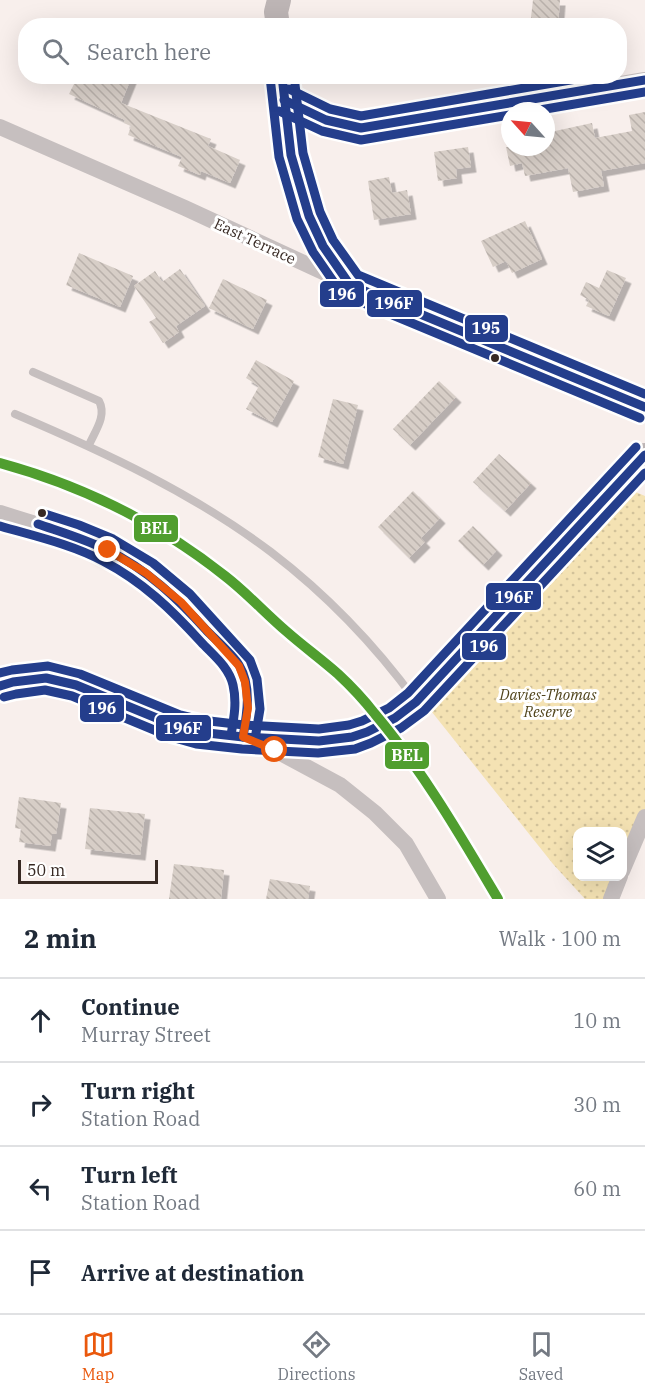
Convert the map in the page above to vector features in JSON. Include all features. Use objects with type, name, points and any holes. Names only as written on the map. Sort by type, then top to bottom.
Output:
[{"type":"main road","points":[[277,18],[279,0]]},
{"type":"main road","points":[[283,88],[291,155],[309,216],[323,246],[350,285]]},
{"type":"main road","name":"East Terrace","points":[[350,285],[645,407]]},
{"type":"main road","points":[[0,686],[46,678],[76,685],[176,726],[199,732],[319,741],[352,737],[367,732],[395,718],[416,702],[645,455]]},
{"type":"street","points":[[627,83],[645,80]]},
{"type":"street","points":[[283,88],[326,120],[361,128],[618,84]]},
{"type":"street","name":"East Terrace","points":[[0,127],[185,208],[350,285]]},
{"type":"street","points":[[0,513],[74,536],[108,550],[146,573],[181,602],[239,666],[245,682],[248,708],[243,737],[275,750],[340,785],[375,813],[405,844],[438,899]]},
{"type":"street","points":[[627,859],[645,817]]},
{"type":"street","points":[[611,899],[618,881]]},
{"type":"lane","points":[[33,372],[99,401],[103,408],[102,416],[89,445]]},
{"type":"lane","points":[[15,414],[89,445],[160,482],[210,511],[270,551],[312,586],[358,632],[396,675],[416,702]]},
{"type":"green space","name":"Davies-Thomas Reserve","points":[[617,484],[645,496],[645,817],[627,861],[627,827],[573,827],[573,881],[618,881],[611,899],[585,899],[553,864],[420,697]]},
{"type":"building","points":[[533,0],[560,0],[559,18],[531,18]]},
{"type":"building","points":[[74,84],[129,84],[121,103],[211,139],[208,146],[240,160],[230,183],[201,171],[200,175],[178,166],[182,157],[128,135],[131,126],[124,123],[125,120],[69,94]]},
{"type":"building","points":[[645,112],[645,163],[601,171],[604,186],[573,192],[568,168],[525,176],[522,163],[510,166],[508,156],[555,156],[555,131],[592,123],[595,138],[632,131],[629,115]]},
{"type":"building","points":[[468,147],[471,167],[456,169],[457,178],[438,181],[434,152]]},
{"type":"building","points":[[389,177],[392,193],[407,190],[411,214],[374,220],[368,181]]},
{"type":"building","points":[[525,221],[542,259],[512,273],[506,261],[493,267],[481,241]]},
{"type":"building","points":[[79,253],[133,276],[120,307],[66,285]]},
{"type":"building","points":[[180,269],[205,306],[176,326],[179,332],[163,343],[149,322],[156,318],[134,286],[155,271],[162,282]]},
{"type":"building","points":[[607,270],[626,278],[609,316],[586,306],[589,300],[580,295],[586,282],[599,288]]},
{"type":"building","points":[[223,279],[267,300],[253,329],[209,308]]},
{"type":"building","points":[[256,360],[294,381],[272,422],[246,409],[259,386],[246,378]]},
{"type":"building","points":[[439,381],[456,397],[410,445],[393,429]]},
{"type":"building","points":[[333,399],[358,405],[343,464],[318,457]]},
{"type":"building","points":[[499,454],[531,483],[505,511],[473,482]]},
{"type":"building","points":[[413,491],[440,518],[421,538],[425,542],[409,558],[378,527]]},
{"type":"building","points":[[473,526],[497,550],[483,565],[458,541]]},
{"type":"building","points":[[19,797],[61,803],[56,834],[52,834],[50,846],[19,842],[21,829],[15,828]]},
{"type":"building","points":[[90,808],[145,814],[140,855],[85,849]]},
{"type":"building","points":[[174,864],[224,870],[221,899],[169,899]]},
{"type":"building","points":[[270,879],[310,886],[308,899],[266,899]]},
{"type":"transit line","name":"196F","points":[[627,83],[645,80]]},
{"type":"transit line","name":"196","points":[[271,84],[279,157],[297,219],[313,252],[342,294],[640,418]]},
{"type":"transit line","name":"196F","points":[[283,84],[291,155],[309,216],[323,246],[350,285],[645,407]]},
{"type":"transit line","name":"195","points":[[295,84],[303,153],[320,212],[333,240],[358,275],[645,394]]},
{"type":"transit line","name":"195","points":[[289,89],[330,109],[361,116],[547,84]]},
{"type":"transit line","name":"196F","points":[[284,100],[326,120],[361,128],[621,84]]},
{"type":"transit line","name":"196","points":[[555,107],[645,92]]},
{"type":"transit line","name":"196","points":[[279,111],[322,131],[361,140],[501,117]]},
{"type":"transit line","name":"195","points":[[0,673],[48,666],[80,674],[180,715],[201,720],[319,729],[362,721],[389,708],[408,693],[636,447]]},
{"type":"transit line","name":"196F","points":[[0,686],[46,678],[76,685],[176,726],[199,732],[319,741],[352,737],[367,732],[395,718],[416,702],[645,455]]},
{"type":"transit line","name":"BEL","points":[[0,463],[31,472],[90,495],[173,539],[233,583],[338,674],[353,688],[409,758],[470,851],[498,899]]},
{"type":"transit line","name":"196","points":[[4,697],[45,690],[72,696],[171,737],[196,744],[318,753],[355,749],[401,728],[424,711],[645,473]]},
{"type":"transit line","name":"195","points":[[42,513],[113,539],[153,563],[190,594],[250,660],[257,679],[260,709],[255,739]]},
{"type":"transit line","name":"196F","points":[[38,524],[99,546],[135,566],[173,596],[229,652],[239,665],[246,682],[247,710],[243,737]]},
{"type":"transit line","name":"196","points":[[0,526],[91,555],[131,578],[167,607],[228,673],[235,698],[231,735]]},
{"type":"route","points":[[108,550],[146,573],[181,602],[239,666],[245,682],[248,708],[243,737],[275,750]]}]
